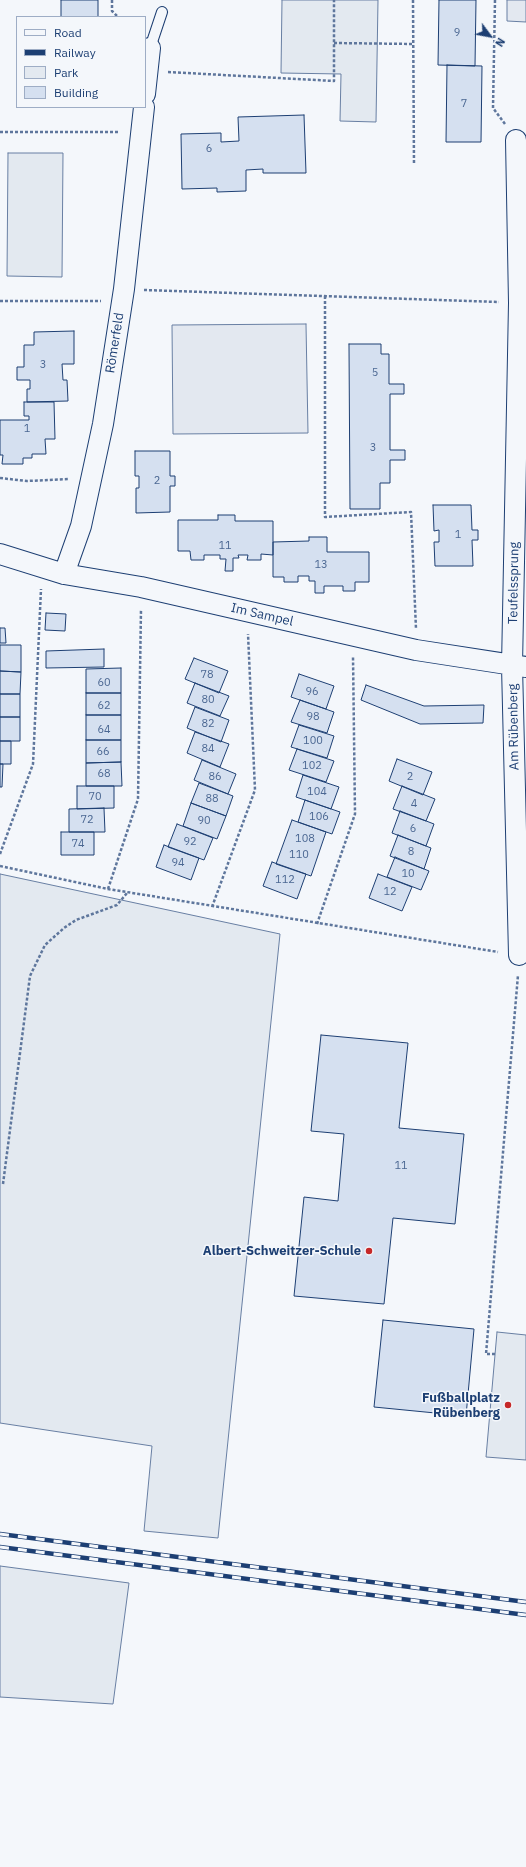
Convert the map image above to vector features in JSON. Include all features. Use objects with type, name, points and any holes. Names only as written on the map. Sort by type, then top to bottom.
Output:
[{"type":"street","points":[[146,86],[150,48]]},
{"type":"street","name":"Römerfeld","points":[[64,574],[81,526],[103,424],[123,295],[144,108]]},
{"type":"street","name":"Teufelssprung","points":[[516,140],[519,303],[519,666]]},
{"type":"street","name":"Im Sampel","points":[[0,554],[64,574],[141,587],[416,650],[519,666]]},
{"type":"street","name":"Am Rübenberg","points":[[519,666],[523,956]]},
{"type":"lane","points":[[150,48],[162,12]]},
{"type":"path","points":[[112,0],[112,11],[117,16]]},
{"type":"path","points":[[148,71],[334,81],[334,0]]},
{"type":"path","points":[[413,0],[414,166]]},
{"type":"path","points":[[495,0],[493,108],[516,140]]},
{"type":"path","points":[[334,42],[414,44]]},
{"type":"path","points":[[0,132],[141,132]]},
{"type":"path","points":[[0,301],[123,295],[325,296],[519,303]]},
{"type":"path","points":[[325,296],[325,516],[411,512],[416,650]]},
{"type":"path","points":[[0,478],[27,481],[92,478]]},
{"type":"path","points":[[0,854],[33,764],[42,568]]},
{"type":"path","points":[[108,890],[138,799],[141,587]]},
{"type":"path","points":[[212,907],[255,790],[247,611]]},
{"type":"path","points":[[317,924],[355,814],[353,635]]},
{"type":"path","points":[[0,866],[108,890],[523,956],[486,1354],[495,1354]]},
{"type":"path","points":[[3,1184],[30,976],[45,945],[64,928],[76,920],[117,905],[127,893]]},
{"type":"green space","points":[[282,0],[378,0],[376,122],[340,121],[341,74],[281,73]]},
{"type":"green space","points":[[8,153],[63,153],[62,277],[7,276]]},
{"type":"green space","points":[[0,874],[280,934],[218,1538],[144,1531],[152,1446],[0,1423]]},
{"type":"green space","name":"Fußballplatz Rübenberg","points":[[497,1332],[526,1335],[526,1460],[486,1457]]},
{"type":"green space","points":[[0,1566],[129,1583],[113,1704],[0,1697]]},
{"type":"shaded area","points":[[507,0],[526,0],[526,22],[507,21]]},
{"type":"shaded area","points":[[306,324],[308,433],[173,434],[172,325]]},
{"type":"building","points":[[61,0],[98,0],[98,16],[61,16]]},
{"type":"building","points":[[439,0],[476,0],[475,66],[438,65]]},
{"type":"building","points":[[447,65],[482,66],[481,142],[446,142]]},
{"type":"building","points":[[304,115],[306,173],[263,173],[263,169],[246,170],[246,191],[217,192],[217,188],[182,189],[181,134],[221,133],[221,142],[239,141],[238,117]]},
{"type":"building","points":[[74,331],[74,364],[62,364],[63,380],[67,380],[68,401],[27,402],[27,389],[30,389],[30,380],[17,380],[17,367],[24,367],[24,345],[34,345],[34,332]]},
{"type":"building","points":[[349,344],[381,344],[381,354],[389,354],[389,384],[404,384],[404,394],[390,394],[390,450],[405,450],[405,460],[390,460],[390,483],[380,483],[380,509],[350,509]]},
{"type":"building","points":[[24,402],[54,402],[55,439],[45,439],[46,454],[32,454],[32,458],[23,458],[23,464],[2,464],[3,455],[0,455],[0,420],[29,420],[29,416],[24,416]]},
{"type":"building","points":[[135,451],[170,451],[170,476],[175,476],[175,486],[170,486],[170,512],[136,513],[136,488],[139,488],[139,476],[135,476]]},
{"type":"building","points":[[433,505],[471,505],[472,530],[478,530],[478,540],[472,540],[473,566],[435,566],[434,542],[439,542],[439,530],[434,531]]},
{"type":"building","points":[[218,515],[235,515],[235,521],[273,521],[273,555],[261,554],[261,560],[247,560],[248,555],[238,555],[239,558],[233,558],[233,571],[225,571],[226,559],[220,559],[220,555],[204,555],[204,560],[191,560],[190,551],[178,551],[178,520],[218,520]]},
{"type":"building","points":[[309,537],[327,537],[327,552],[369,552],[369,582],[355,582],[355,591],[343,591],[343,586],[324,586],[324,593],[315,593],[315,581],[309,581],[309,576],[298,576],[298,582],[284,582],[284,577],[273,577],[273,542],[309,541]]},
{"type":"building","points":[[46,613],[66,614],[65,631],[45,630]]},
{"type":"building","points":[[0,628],[5,628],[6,643],[0,643]]},
{"type":"building","points":[[0,645],[21,645],[21,672],[0,671]]},
{"type":"building","points":[[104,649],[104,667],[46,668],[46,651]]},
{"type":"building","points":[[194,658],[228,671],[219,693],[185,679]]},
{"type":"building","points":[[121,668],[121,693],[86,693],[86,669]]},
{"type":"building","points":[[0,671],[21,672],[20,694],[0,694]]},
{"type":"building","points":[[299,674],[334,686],[326,709],[291,697]]},
{"type":"building","points":[[195,683],[229,696],[220,716],[187,703]]},
{"type":"building","points":[[366,685],[424,706],[484,705],[483,723],[420,724],[361,700]]},
{"type":"building","points":[[86,693],[121,693],[121,715],[86,715]]},
{"type":"building","points":[[0,694],[20,694],[20,717],[0,717]]},
{"type":"building","points":[[300,700],[334,712],[327,733],[291,722]]},
{"type":"building","points":[[195,707],[229,720],[221,742],[187,728]]},
{"type":"building","points":[[86,715],[121,715],[121,740],[86,740]]},
{"type":"building","points":[[0,717],[20,717],[20,741],[0,741]]},
{"type":"building","points":[[299,725],[334,736],[327,758],[291,747]]},
{"type":"building","points":[[195,732],[229,744],[220,767],[187,753]]},
{"type":"building","points":[[86,740],[121,740],[121,762],[86,763]]},
{"type":"building","points":[[0,741],[11,741],[11,764],[0,764]]},
{"type":"building","points":[[297,749],[334,761],[326,782],[289,770]]},
{"type":"building","points":[[397,759],[432,772],[423,795],[389,781]]},
{"type":"building","points":[[202,760],[236,774],[228,794],[194,780]]},
{"type":"building","points":[[121,762],[122,786],[86,786],[86,763]]},
{"type":"building","points":[[0,764],[3,764],[2,787],[0,787]]},
{"type":"building","points":[[303,775],[339,787],[331,809],[296,797]]},
{"type":"building","points":[[199,783],[233,796],[226,816],[191,803]]},
{"type":"building","points":[[77,786],[114,786],[114,808],[77,809]]},
{"type":"building","points":[[402,786],[435,799],[426,821],[393,809]]},
{"type":"building","points":[[305,800],[340,812],[332,834],[298,822]]},
{"type":"building","points":[[191,803],[226,816],[217,839],[183,826]]},
{"type":"building","points":[[104,808],[105,832],[69,832],[69,809]]},
{"type":"building","points":[[400,811],[434,824],[426,846],[392,833]]},
{"type":"building","points":[[292,820],[326,832],[311,876],[276,864]]},
{"type":"building","points":[[177,824],[213,838],[204,860],[168,847]]},
{"type":"building","points":[[61,832],[94,832],[94,855],[61,855]]},
{"type":"building","points":[[398,835],[431,848],[424,869],[390,856]]},
{"type":"building","points":[[164,845],[199,858],[191,880],[156,867]]},
{"type":"building","points":[[395,857],[429,871],[421,890],[387,877]]},
{"type":"building","points":[[272,862],[306,874],[297,899],[263,886]]},
{"type":"building","points":[[378,874],[412,887],[402,911],[369,898]]},
{"type":"building","points":[[321,1035],[408,1043],[399,1128],[464,1134],[455,1224],[393,1218],[384,1304],[294,1296],[304,1197],[338,1201],[344,1134],[311,1131]]},
{"type":"building","points":[[383,1320],[474,1329],[466,1416],[374,1407]]},
{"type":"railway","points":[[0,1534],[526,1602]]},
{"type":"railway","points":[[0,1547],[526,1615]]},
{"type":"place","name":"Albert-Schweitzer-Schule","points":[[369,1251]]},
{"type":"place","name":"Fußballplatz Rübenberg","points":[[508,1405]]}]
